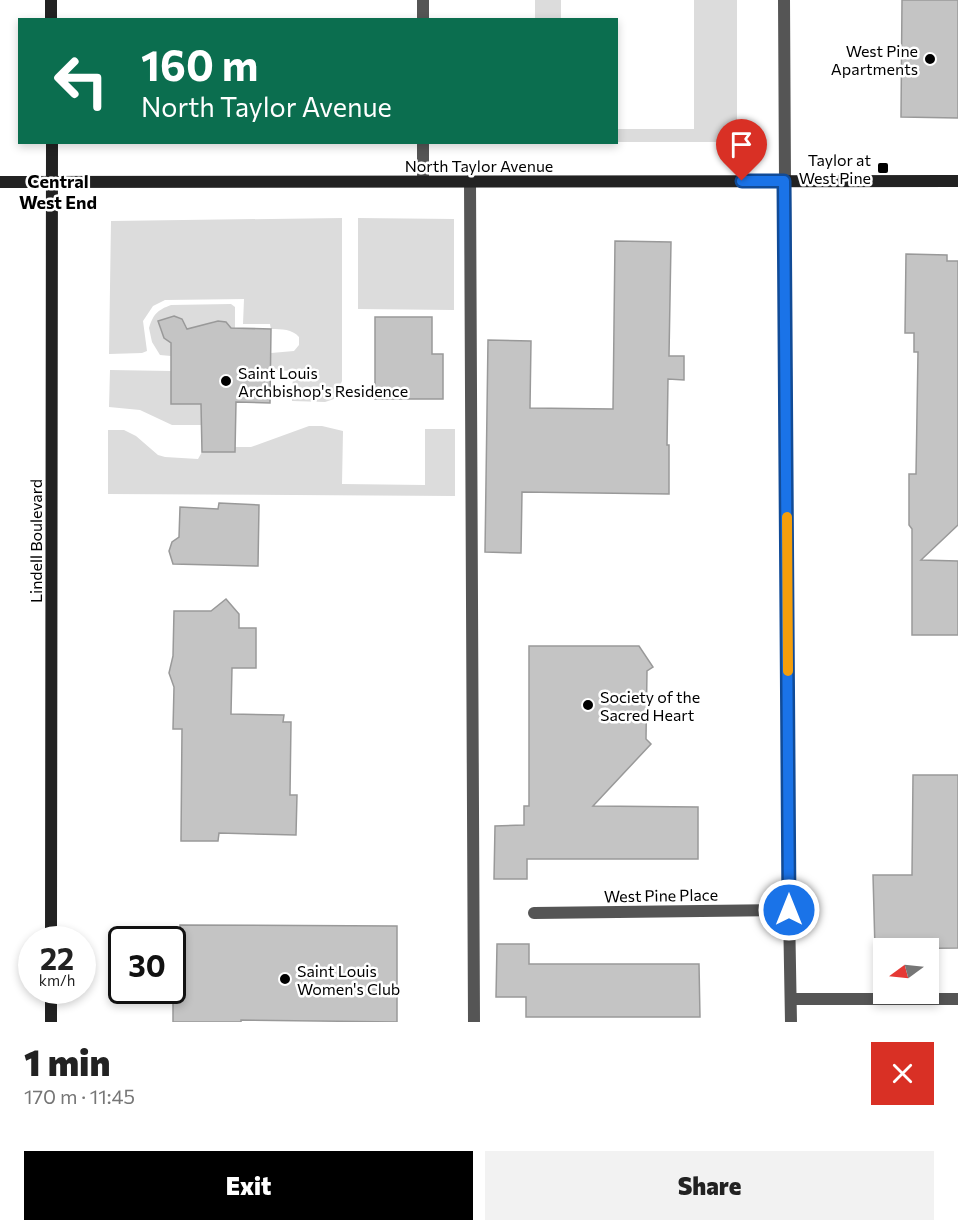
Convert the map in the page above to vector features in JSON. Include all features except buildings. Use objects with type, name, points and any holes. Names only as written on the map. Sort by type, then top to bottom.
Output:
[{"type":"street","points":[[51,0],[51,18]]},
{"type":"street","points":[[423,0],[423,18]]},
{"type":"street","points":[[784,0],[791,1022]]},
{"type":"street","name":"Lindell Boulevard","points":[[51,926],[52,144]]},
{"type":"street","points":[[423,144],[423,181]]},
{"type":"street","points":[[470,181],[474,1022]]},
{"type":"street","name":"North Taylor Avenue","points":[[0,182],[958,181]]},
{"type":"street","name":"West Pine Place","points":[[534,913],[789,910]]},
{"type":"street","points":[[791,999],[958,999]]},
{"type":"street","points":[[51,1004],[51,1022]]},
{"type":"shaded area","points":[[535,0],[561,0],[561,18],[535,18]]},
{"type":"shaded area","points":[[694,0],[737,0],[737,142],[618,142],[618,129],[694,129]]},
{"type":"shaded area","points":[[342,218],[342,381],[334,399],[325,402],[292,401],[293,371],[271,370],[271,353],[294,351],[299,345],[299,337],[283,329],[271,329],[270,324],[243,324],[244,299],[165,300],[153,306],[143,321],[147,351],[109,354],[111,221]]},
{"type":"shaded area","points":[[358,218],[454,219],[454,310],[358,309]]},
{"type":"shaded area","points":[[231,304],[235,307],[235,328],[231,328],[226,322],[219,321],[211,323],[204,329],[188,329],[182,319],[174,316],[164,319],[160,328],[164,338],[171,343],[171,356],[160,355],[152,342],[149,328],[151,323],[156,313],[166,307]]},
{"type":"shaded area","points":[[110,370],[171,371],[171,403],[202,404],[202,425],[172,425],[140,410],[109,407]]},
{"type":"shaded area","points":[[309,426],[322,426],[343,431],[342,484],[425,485],[425,429],[455,429],[455,496],[108,494],[108,430],[124,430],[136,436],[158,455],[198,459],[202,452],[235,452],[235,447],[251,447]]},
{"type":"slow traffic","points":[[787,517],[788,671]]},
{"type":"place","name":"West Pine Apartments","points":[[930,59]]},
{"type":"place","name":"Taylor at West Pine","points":[[883,168]]},
{"type":"place","name":"Saint Louis Archbishop's Residence","points":[[226,381]]},
{"type":"place","name":"Society of the Sacred Heart","points":[[588,705]]},
{"type":"place","name":"Saint Louis Women's Club","points":[[285,979]]},
{"type":"district","name":"Central West End","points":[[58,192]]},
{"type":"route","points":[[742,181],[784,181],[789,910]]}]
